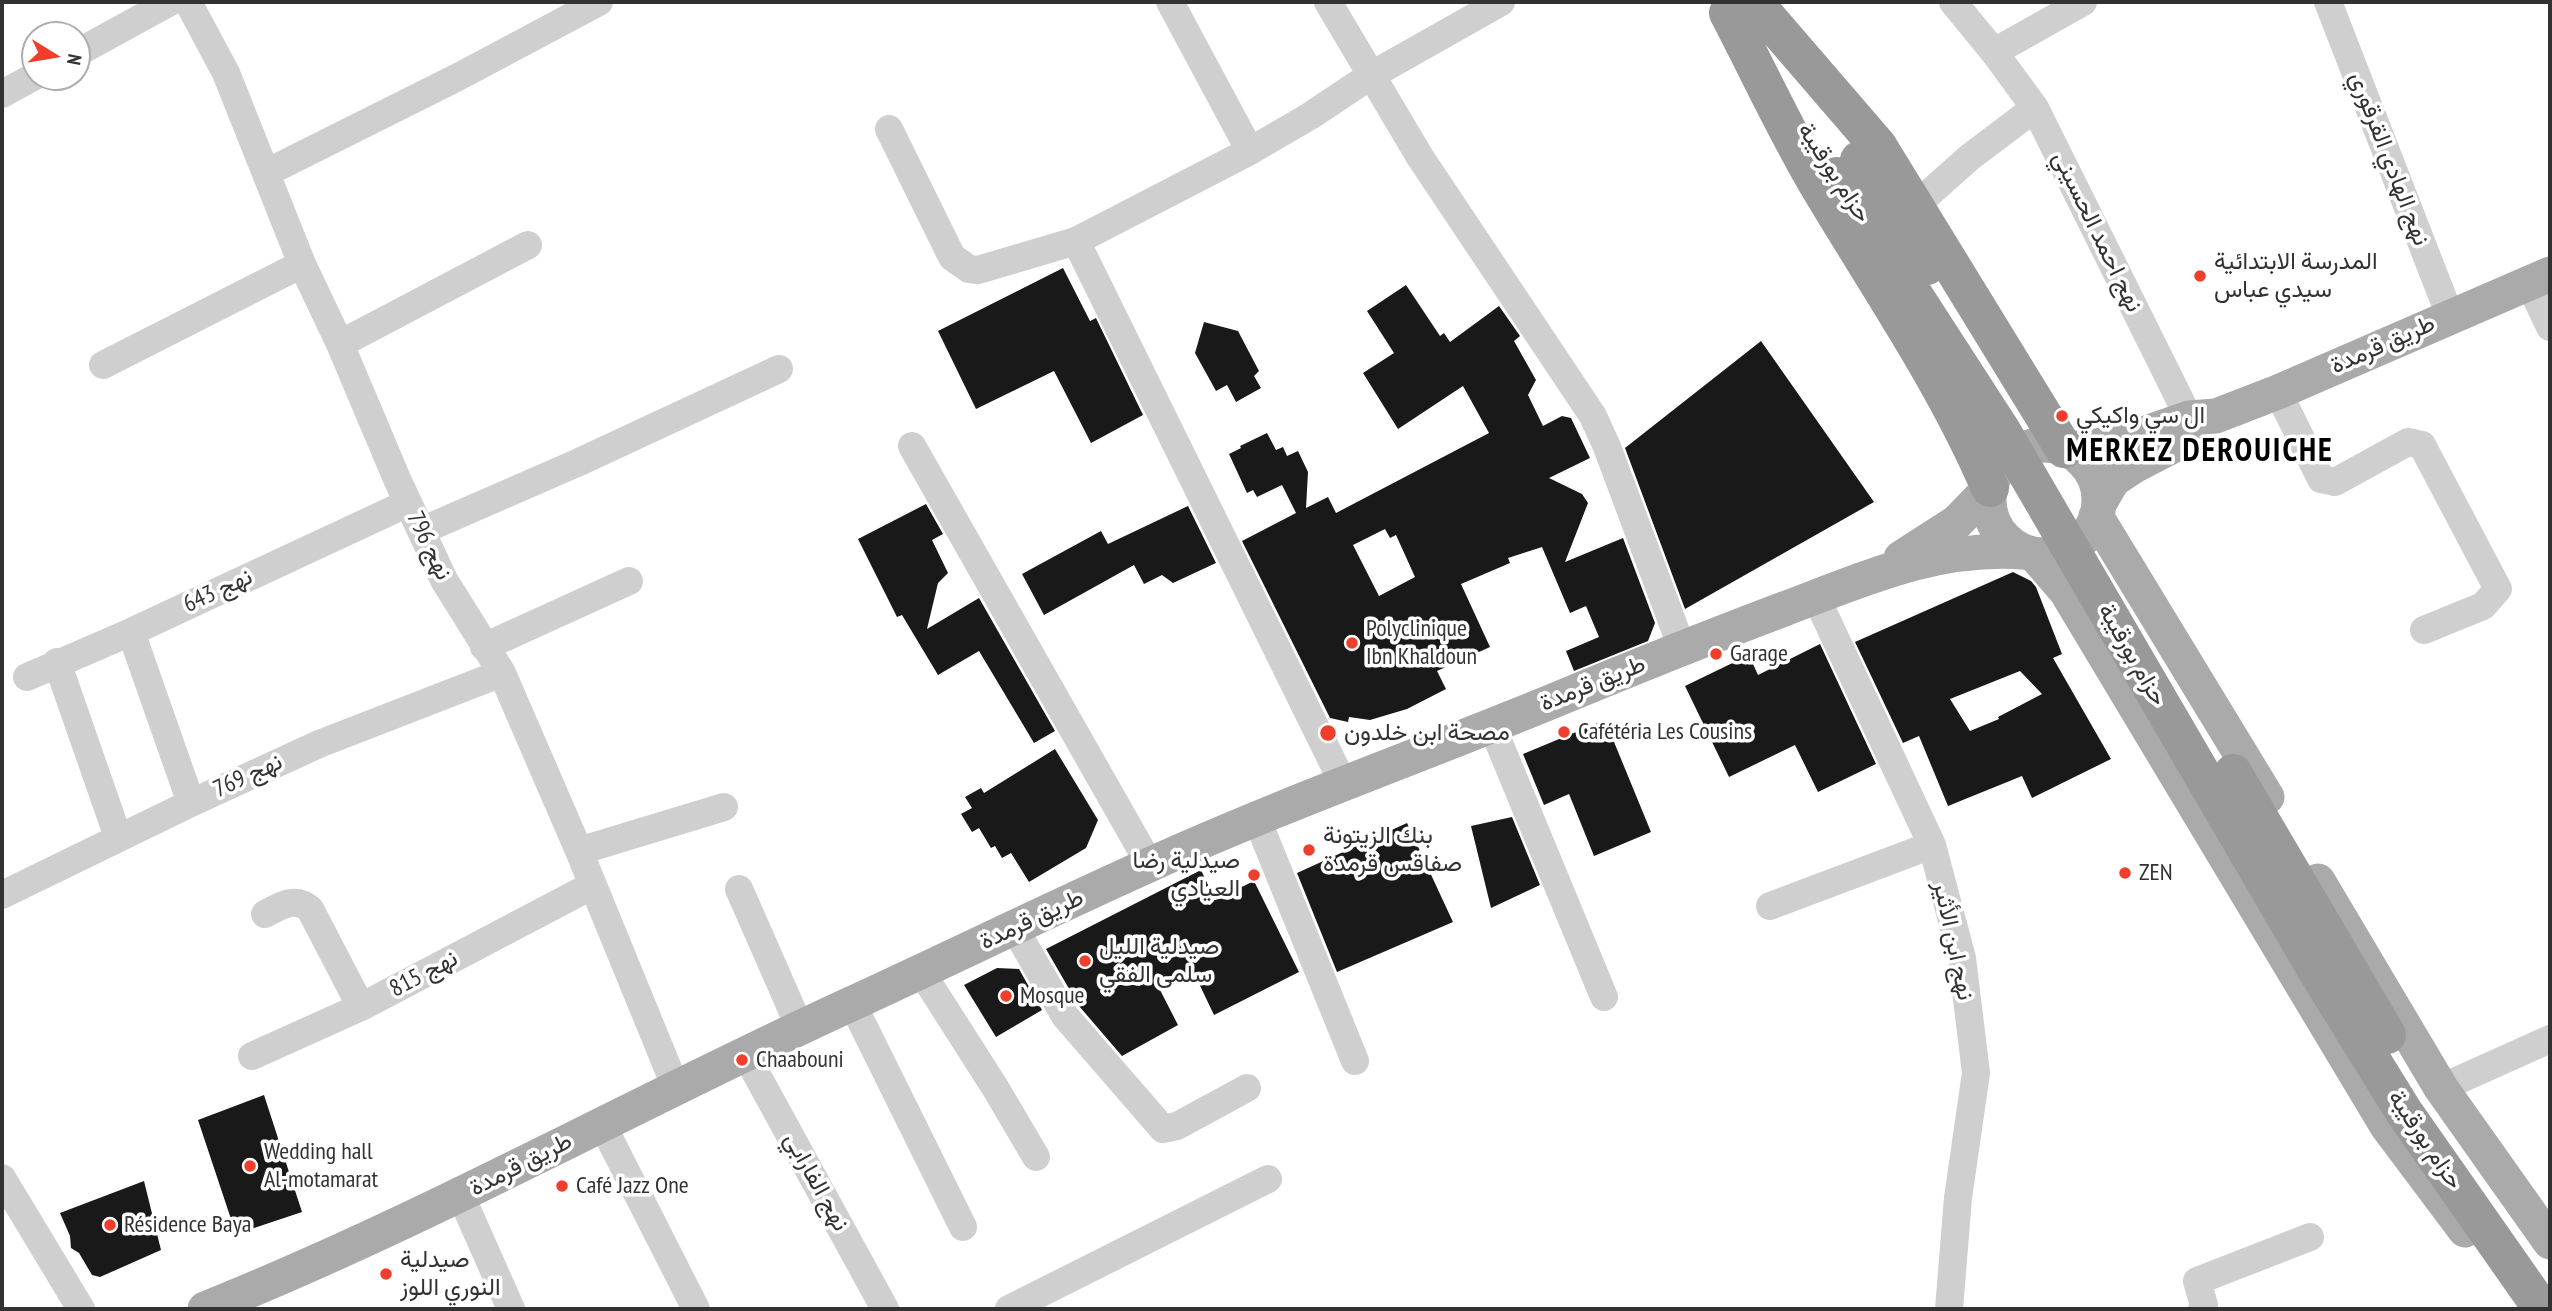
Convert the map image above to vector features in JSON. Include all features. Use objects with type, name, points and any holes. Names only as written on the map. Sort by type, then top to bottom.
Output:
[{"type":"highway","name":"حزام بورقيبة","points":[[1739,5],[1848,168],[2024,419],[2427,1102],[2550,1278]]},
{"type":"highway","points":[[1739,5],[1878,146],[2064,449]]},
{"type":"highway","points":[[1739,5],[1821,190],[1956,417],[1990,488]]},
{"type":"highway","name":"حزام بورقيبة","points":[[1848,168],[2315,968],[2404,1112],[2542,1309]]},
{"type":"main road","name":"طريق قرمدة","points":[[2064,449],[2126,440],[2278,392],[2540,278]]},
{"type":"main road","name":"طريق قرمدة","points":[[2098,510],[2113,480],[2194,434],[2203,417]]},
{"type":"main road","points":[[2046,445],[2064,449],[2079,457],[2091,471],[2097,487],[2098,510],[2090,531],[2066,551],[2050,555],[2029,553],[2010,544],[1998,533],[1988,503],[1990,488],[1997,470],[2010,456],[2027,447],[2046,445]]},
{"type":"main road","name":"طريق قرمدة","points":[[1877,573],[1957,522],[1990,488]]},
{"type":"main road","name":"حزام بورقيبة","points":[[2098,510],[2441,1088],[2550,1242]]},
{"type":"main road","name":"طريق قرمدة","points":[[205,1309],[291,1275],[461,1196],[602,1124],[852,1003],[1150,865],[1257,819],[1682,648],[1877,573],[1941,556],[1987,549],[2029,553]]},
{"type":"main road","name":"حزام بورقيبة","points":[[2029,553],[2066,591],[2387,1126],[2525,1309]]},
{"type":"main road","points":[[2304,989],[2366,960]]},
{"type":"street","points":[[91,45],[170,2]]},
{"type":"street","name":"نهج 796","points":[[188,2],[226,73],[302,264],[340,344],[421,531],[444,580],[502,673],[579,850],[676,1088]]},
{"type":"street","points":[[266,173],[599,2]]},
{"type":"street","points":[[1170,2],[1250,151]]},
{"type":"street","points":[[1328,2],[1420,157],[1593,416],[1682,648]]},
{"type":"street","points":[[889,129],[952,257],[969,269],[992,267],[1076,241],[1250,151],[1310,116],[1370,76],[1501,2]]},
{"type":"street","name":"نهج احمد الحسيني","points":[[1953,2],[2035,108],[2203,417]]},
{"type":"street","points":[[1994,52],[2083,2]]},
{"type":"street","name":"نهج الهادي القرقوري","points":[[2328,2],[2450,316]]},
{"type":"street","points":[[2,94],[21,84]]},
{"type":"street","points":[[1915,206],[1970,157],[2035,108]]},
{"type":"street","points":[[1076,241],[1344,785]]},
{"type":"street","points":[[340,344],[527,246]]},
{"type":"street","points":[[103,365],[302,264]]},
{"type":"street","points":[[2540,278],[2550,327]]},
{"type":"street","points":[[421,531],[577,463],[779,369]]},
{"type":"street","points":[[2278,392],[2321,478],[2335,482],[2408,442],[2422,445],[2498,589],[2483,606],[2424,630]]},
{"type":"street","points":[[912,446],[1150,865]]},
{"type":"street","name":"نهج 643","points":[[27,677],[131,632],[408,503]]},
{"type":"street","points":[[484,647],[629,581]]},
{"type":"street","name":"نهج ابن الأثير","points":[[1816,597],[1931,845],[1962,958],[1976,1073],[1958,1198],[1949,1309]]},
{"type":"street","points":[[131,632],[191,803]]},
{"type":"street","points":[[57,662],[118,837]]},
{"type":"street","name":"نهج 769","points":[[2,895],[118,837],[319,744],[502,673]]},
{"type":"street","points":[[1492,726],[1604,998]]},
{"type":"street","points":[[579,850],[724,807]]},
{"type":"street","points":[[1257,819],[1355,1061]]},
{"type":"street","points":[[1770,906],[1931,845]]},
{"type":"street","name":"نهج 815","points":[[252,1056],[361,1007],[593,885]]},
{"type":"street","points":[[739,889],[800,1028]]},
{"type":"street","points":[[265,914],[294,902],[303,903],[310,909],[361,1007]]},
{"type":"street","points":[[1014,929],[1065,1016],[1163,1129],[1177,1126],[1247,1088]]},
{"type":"street","points":[[922,972],[1036,1157]]},
{"type":"street","points":[[852,1003],[963,1227]]},
{"type":"street","points":[[2441,1088],[2550,1039]]},
{"type":"street","name":"نهج الفارابي","points":[[746,1055],[885,1309]]},
{"type":"street","points":[[602,1124],[696,1309]]},
{"type":"street","points":[[2,1178],[81,1309]]},
{"type":"street","points":[[1009,1309],[1268,1179]]},
{"type":"street","points":[[461,1196],[512,1309]]},
{"type":"street","points":[[2202,1309],[2204,1305],[2197,1281],[2310,1237]]},
{"type":"building","points":[[1063,268],[1090,321],[1096,318],[1143,415],[1091,443],[1054,371],[976,409],[938,331]]},
{"type":"building","points":[[1406,285],[1440,336],[1444,333],[1450,342],[1499,306],[1520,336],[1514,341],[1536,380],[1528,395],[1543,426],[1562,416],[1571,418],[1590,458],[1549,478],[1582,494],[1588,503],[1565,562],[1623,538],[1655,623],[1648,641],[1574,671],[1566,651],[1599,637],[1586,606],[1570,613],[1542,547],[1508,558],[1510,563],[1461,584],[1490,647],[1437,671],[1446,689],[1407,709],[1370,720],[1349,717],[1348,722],[1330,718],[1242,541],[1296,513],[1282,485],[1257,497],[1253,490],[1247,493],[1229,454],[1267,433],[1276,450],[1283,447],[1287,456],[1298,451],[1308,472],[1306,508],[1328,497],[1336,513],[1489,433],[1463,386],[1398,429],[1363,373],[1394,353],[1367,311]],"holes":[[[1385,529],[1390,538],[1396,535],[1415,577],[1379,596],[1353,545]]]},
{"type":"building","points":[[1204,322],[1238,331],[1259,371],[1254,376],[1261,388],[1236,402],[1227,385],[1216,391],[1195,353]]},
{"type":"building","points":[[1761,341],[1874,502],[1685,609],[1625,448]]},
{"type":"building","points":[[926,504],[943,534],[932,540],[948,573],[938,583],[927,629],[979,598],[1055,731],[1034,743],[979,651],[938,675],[902,615],[897,617],[858,539]]},
{"type":"building","points":[[1188,506],[1216,563],[1173,583],[1162,575],[1144,584],[1134,565],[1044,615],[1022,574],[1101,531],[1108,544]]},
{"type":"building","points":[[2013,572],[2031,581],[2036,587],[2062,654],[2053,658],[2111,759],[2032,798],[2022,776],[1948,806],[1919,736],[1903,743],[1855,642]],"holes":[[[2020,671],[2042,694],[1998,717],[1999,719],[1970,731],[1950,699]]]},
{"type":"building","points":[[1820,644],[1876,764],[1818,792],[1795,745],[1729,777],[1685,686],[1749,655],[1758,675]]},
{"type":"building","points":[[1605,720],[1651,832],[1594,856],[1569,794],[1544,805],[1523,754]]},
{"type":"building","points":[[1055,749],[1098,820],[1086,848],[1029,882],[1011,853],[1002,858],[995,846],[991,848],[979,828],[972,832],[961,814],[972,808],[965,797],[981,788],[984,793]]},
{"type":"building","points":[[1512,817],[1540,885],[1491,908],[1471,826]]},
{"type":"building","points":[[1407,823],[1453,922],[1337,972],[1297,873]]},
{"type":"building","points":[[1201,870],[1215,900],[1254,881],[1299,972],[1214,1015],[1193,971],[1159,988],[1178,1025],[1122,1056],[1079,1006],[1046,949]]},
{"type":"building","name":"Mosque","points":[[997,968],[1019,969],[1042,1010],[996,1037],[964,985]]},
{"type":"building","name":"Wedding hall Al-motamarat","points":[[264,1095],[302,1212],[236,1234],[198,1120]]},
{"type":"building","name":"Résidence Baya","points":[[144,1181],[161,1250],[100,1277],[92,1275],[79,1253],[71,1248],[70,1236],[60,1213]]},
{"type":"place","name":"المدرسة الابتدائية سيدي عباس","points":[[2200,276]]},
{"type":"place","name":"ال سي واكيكي","points":[[2062,416]]},
{"type":"place","name":"Polyclinique Ibn Khaldoun","points":[[1352,643]]},
{"type":"place","name":"Garage","points":[[1716,654]]},
{"type":"place","name":"Cafétéria Les Cousins","points":[[1564,732]]},
{"type":"place","name":"مصحة ابن خلدون","points":[[1328,733]]},
{"type":"place","name":"بنك الزيتونة صفاقس قرمدة","points":[[1309,850]]},
{"type":"place","name":"ZEN","points":[[2125,873]]},
{"type":"place","name":"صيدلية رضا العيادي","points":[[1254,875]]},
{"type":"place","name":"صيدلية الليل سلمى الفقي","points":[[1085,961]]},
{"type":"place","name":"Mosque","points":[[1006,996]]},
{"type":"place","name":"Chaabouni","points":[[742,1060]]},
{"type":"place","name":"Wedding hall Al-motamarat","points":[[250,1166]]},
{"type":"place","name":"Café Jazz One","points":[[562,1186]]},
{"type":"place","name":"Résidence Baya","points":[[110,1225]]},
{"type":"place","name":"صيدلية النوري اللوز","points":[[386,1274]]},
{"type":"district","name":"MERKEZ DEROUICHE","points":[[2200,452]]}]
